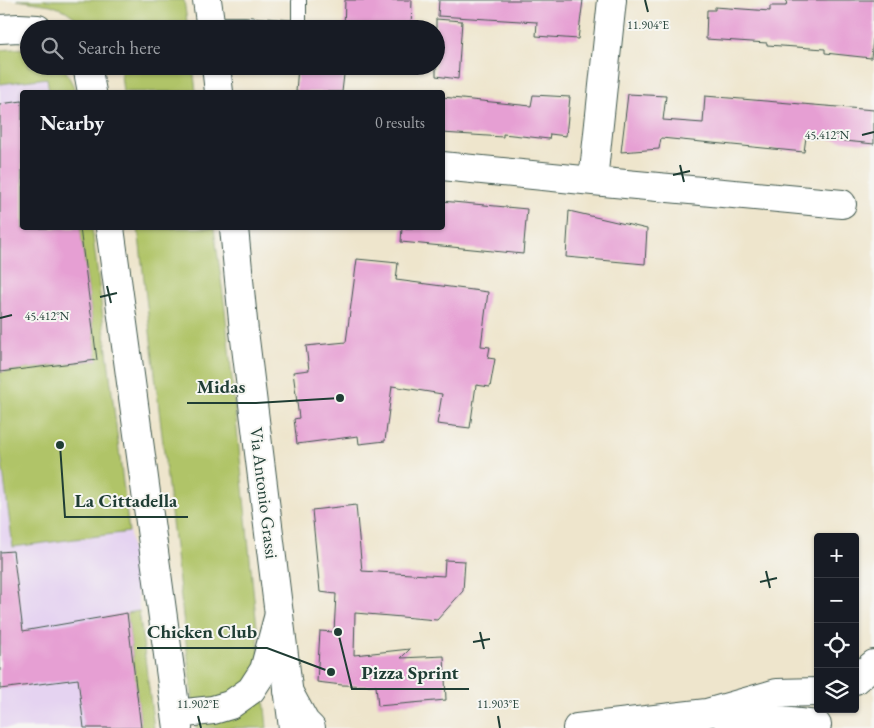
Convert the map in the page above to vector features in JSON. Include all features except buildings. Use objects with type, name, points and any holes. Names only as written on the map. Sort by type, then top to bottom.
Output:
[{"type":"street","points":[[593,181],[612,0]]},
{"type":"street","points":[[0,30],[20,28]]},
{"type":"street","points":[[88,75],[92,90]]},
{"type":"street","points":[[217,75],[219,90]]},
{"type":"street","points":[[445,166],[842,204]]},
{"type":"street","points":[[110,230],[177,721],[230,705],[251,690],[264,670],[279,614]]},
{"type":"street","name":"Via Antonio Grassi","points":[[234,230],[244,331],[293,728]]},
{"type":"street","points":[[859,677],[874,664]]},
{"type":"street","points":[[859,686],[862,686],[874,695]]},
{"type":"street","points":[[288,690],[305,722],[311,728]]},
{"type":"street","points":[[577,728],[707,713],[777,693],[814,692]]},
{"type":"street","points":[[707,713],[818,721]]},
{"type":"lane","points":[[299,0],[299,20]]},
{"type":"shaded area","points":[[20,49],[20,75],[68,75],[74,90],[20,90],[20,230],[92,230],[154,728],[0,728],[0,51]]},
{"type":"green space","points":[[17,0],[184,0],[187,20],[78,20],[66,11],[51,5]]},
{"type":"green space","points":[[20,48],[20,75],[68,75],[74,90],[49,90],[47,78],[0,84],[0,50]]},
{"type":"green space","points":[[121,75],[194,75],[196,90],[123,90]]},
{"type":"green space","points":[[80,230],[92,230],[129,532],[13,547],[0,448],[0,372],[97,360]]},
{"type":"green space","points":[[138,230],[214,230],[225,309],[267,728],[196,728]]},
{"type":"green space","points":[[139,611],[154,728],[141,728],[127,613]]},
{"type":"place","name":"Midas","points":[[340,398]]},
{"type":"place","name":"La Cittadella","points":[[60,445]]},
{"type":"place","name":"Pizza Sprint","points":[[338,632]]},
{"type":"place","name":"Chicken Club","points":[[331,672]]}]
